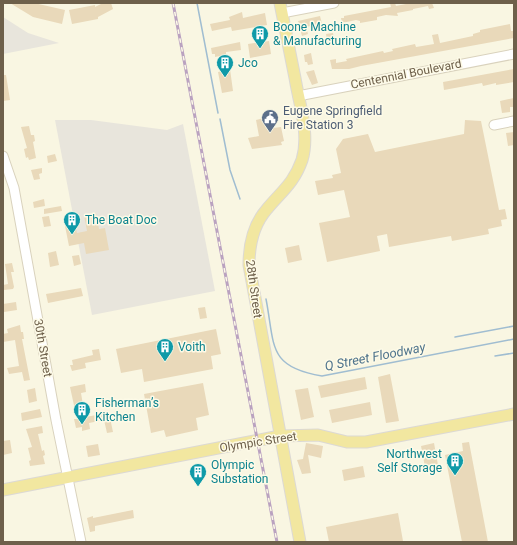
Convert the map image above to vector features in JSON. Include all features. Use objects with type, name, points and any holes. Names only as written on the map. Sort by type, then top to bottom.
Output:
[{"type":"main road","name":"28th Street","points":[[281,8],[304,132],[302,158],[294,178],[260,219],[254,231],[249,253],[251,281],[300,542]]},
{"type":"main road","name":"Olympic Street","points":[[3,490],[280,436],[318,435],[347,442],[366,442],[514,414]]},
{"type":"street","points":[[281,8],[334,3]]},
{"type":"street","name":"Centennial Boulevard","points":[[298,96],[514,54]]},
{"type":"street","points":[[494,125],[514,121]]},
{"type":"street","name":"30th Street","points":[[3,156],[14,188],[81,542]]},
{"type":"shaded area","points":[[3,17],[28,33],[59,43],[3,54]]},
{"type":"shaded area","points":[[55,120],[91,120],[167,130],[183,124],[215,291],[92,315]]},
{"type":"building","points":[[10,3],[34,3],[65,10],[62,24],[33,17]]},
{"type":"building","points":[[103,3],[111,3],[113,9],[98,17],[98,19],[72,24],[69,10],[95,5],[95,7]]},
{"type":"building","points":[[390,3],[395,3],[396,6],[411,3],[432,3],[434,8],[429,9],[428,6],[397,13],[398,16],[386,15],[377,17],[377,20],[360,23],[360,21],[356,20],[342,23],[341,18],[344,18],[344,16],[391,7]]},
{"type":"building","points":[[242,12],[243,18],[265,13],[267,25],[232,31],[231,27],[212,31],[210,24],[230,20],[229,17]]},
{"type":"building","points":[[320,16],[322,24],[306,27],[308,34],[302,36],[298,21]]},
{"type":"building","points":[[510,24],[511,31],[514,31],[514,38],[349,69],[332,69],[330,60],[336,59],[336,63],[347,61],[346,59],[383,51],[384,53],[393,51],[392,49],[415,44],[416,47],[434,44],[432,35],[438,34],[440,43],[473,36],[473,34],[480,32],[480,30]]},
{"type":"building","points":[[333,33],[334,39],[327,40],[326,34]]},
{"type":"building","name":"Boone Machine & Manufacturing","points":[[269,41],[271,54],[250,58],[248,44]]},
{"type":"building","points":[[240,42],[241,50],[226,52],[226,57],[215,57],[215,54],[212,54],[211,48]]},
{"type":"building","points":[[311,53],[313,64],[308,65],[307,62],[305,62],[304,55]]},
{"type":"building","name":"Jco","points":[[230,69],[233,91],[222,93],[218,72]]},
{"type":"building","points":[[514,69],[514,82],[496,85],[496,83],[483,86],[482,83],[444,90],[443,82]]},
{"type":"building","points":[[314,70],[318,83],[312,85],[306,72]]},
{"type":"building","points":[[3,75],[6,75],[10,100],[3,101]]},
{"type":"building","points":[[514,98],[514,107],[510,107],[510,112],[502,113],[500,101]]},
{"type":"building","name":"Eugene Springfield Fire Station 3","points":[[264,118],[266,129],[281,127],[284,141],[281,142],[282,145],[252,149],[248,138],[259,136],[256,120]]},
{"type":"building","points":[[465,120],[481,121],[499,210],[505,209],[507,219],[501,220],[502,226],[488,229],[489,234],[452,241],[451,236],[389,247],[387,234],[377,236],[380,251],[327,262],[319,223],[350,217],[344,190],[318,195],[315,181],[333,178],[332,175],[341,173],[336,149],[343,139],[368,134],[375,152],[464,134]]},
{"type":"building","points":[[29,126],[31,135],[34,135],[35,141],[33,142],[36,158],[29,160],[28,157],[26,158],[24,149],[27,148],[21,127]]},
{"type":"building","points":[[514,132],[514,145],[508,146],[506,133]]},
{"type":"building","points":[[55,154],[57,161],[48,163],[47,156]]},
{"type":"building","points":[[42,168],[42,173],[39,174],[40,179],[34,180],[31,170]]},
{"type":"building","points":[[44,199],[45,206],[34,208],[33,202]]},
{"type":"building","points":[[61,206],[62,211],[44,214],[44,209]]},
{"type":"building","points":[[96,213],[99,229],[105,228],[109,250],[86,254],[84,243],[69,246],[65,226],[75,224],[77,233],[87,231],[84,215]]},
{"type":"building","points":[[49,216],[51,226],[44,227],[42,217]]},
{"type":"building","points":[[299,245],[302,260],[288,263],[285,248]]},
{"type":"building","points":[[56,251],[59,265],[50,267],[48,253]]},
{"type":"building","points":[[79,255],[81,264],[74,266],[72,256]]},
{"type":"building","points":[[12,263],[14,272],[11,272],[14,287],[13,289],[4,290],[3,285],[8,284],[5,264]]},
{"type":"building","points":[[81,288],[83,296],[48,303],[46,294]]},
{"type":"building","points":[[16,302],[17,310],[4,312],[3,304]]},
{"type":"building","points":[[205,307],[207,318],[200,319],[198,308]]},
{"type":"building","points":[[20,325],[21,332],[23,332],[24,339],[22,339],[30,380],[24,381],[22,372],[9,374],[7,368],[19,366],[15,340],[3,342],[3,334],[8,333],[7,329]]},
{"type":"building","name":"Voith","points":[[216,329],[221,354],[211,356],[213,369],[144,382],[142,369],[121,373],[116,349]]},
{"type":"building","points":[[99,349],[101,360],[85,363],[86,368],[72,371],[70,365],[73,365],[72,360],[93,355],[92,350]]},
{"type":"building","points":[[390,374],[399,421],[386,423],[378,377]]},
{"type":"building","points":[[365,377],[367,389],[321,398],[318,386]]},
{"type":"building","name":"Voith","points":[[203,383],[209,415],[196,418],[198,430],[166,437],[164,430],[151,433],[144,394]]},
{"type":"building","points":[[85,384],[86,392],[81,393],[85,417],[109,413],[113,432],[107,433],[104,420],[89,423],[90,429],[82,431],[82,427],[76,428],[74,419],[77,419],[70,387]]},
{"type":"building","points":[[35,388],[37,401],[29,403],[27,390]]},
{"type":"building","points":[[308,388],[314,417],[301,420],[295,390]]},
{"type":"building","points":[[370,402],[372,415],[332,423],[329,410]]},
{"type":"building","points":[[40,409],[42,417],[22,421],[21,413]]},
{"type":"building","points":[[42,426],[43,433],[38,434],[42,451],[44,450],[45,455],[43,456],[45,464],[30,466],[29,461],[31,460],[28,448],[32,447],[26,429]]},
{"type":"building","points":[[10,440],[12,453],[3,455],[3,441]]},
{"type":"building","points":[[469,442],[488,542],[462,542],[445,455],[463,451],[462,443]]},
{"type":"building","points":[[306,443],[323,446],[321,458],[308,455],[311,473],[302,474],[297,460],[303,459]]},
{"type":"building","points":[[434,443],[438,465],[425,467],[421,446]]},
{"type":"building","points":[[98,444],[100,455],[88,457],[86,446]]},
{"type":"building","points":[[363,466],[365,477],[344,481],[342,470]]},
{"type":"building","points":[[133,510],[134,518],[95,526],[95,531],[90,532],[87,518]]},
{"type":"building","points":[[398,513],[403,541],[329,542],[326,527]]},
{"type":"waterway","name":"Q Street Floodway","points":[[197,3],[218,113]]},
{"type":"waterway","name":"Q Street Floodway","points":[[220,119],[230,170],[240,199]]},
{"type":"waterway","name":"Q Street Floodway","points":[[266,299],[273,341],[282,360],[291,367],[322,376],[514,339]]},
{"type":"waterway","points":[[455,337],[514,326]]},
{"type":"waterway","points":[[495,356],[514,353]]},
{"type":"railway","points":[[173,3],[277,542]]},
{"type":"place","name":"Boone Machine & Manufacturing","points":[[260,49]]},
{"type":"place","name":"Jco","points":[[225,78]]},
{"type":"place","name":"Eugene Springfield Fire Station 3","points":[[270,133]]},
{"type":"place","name":"The Boat Doc","points":[[72,235]]},
{"type":"place","name":"Voith","points":[[165,362]]},
{"type":"place","name":"Fisherman’s Kitchen","points":[[82,425]]},
{"type":"place","name":"Northwest Self Storage","points":[[455,476]]},
{"type":"place","name":"Olympic Substation","points":[[198,487]]}]
